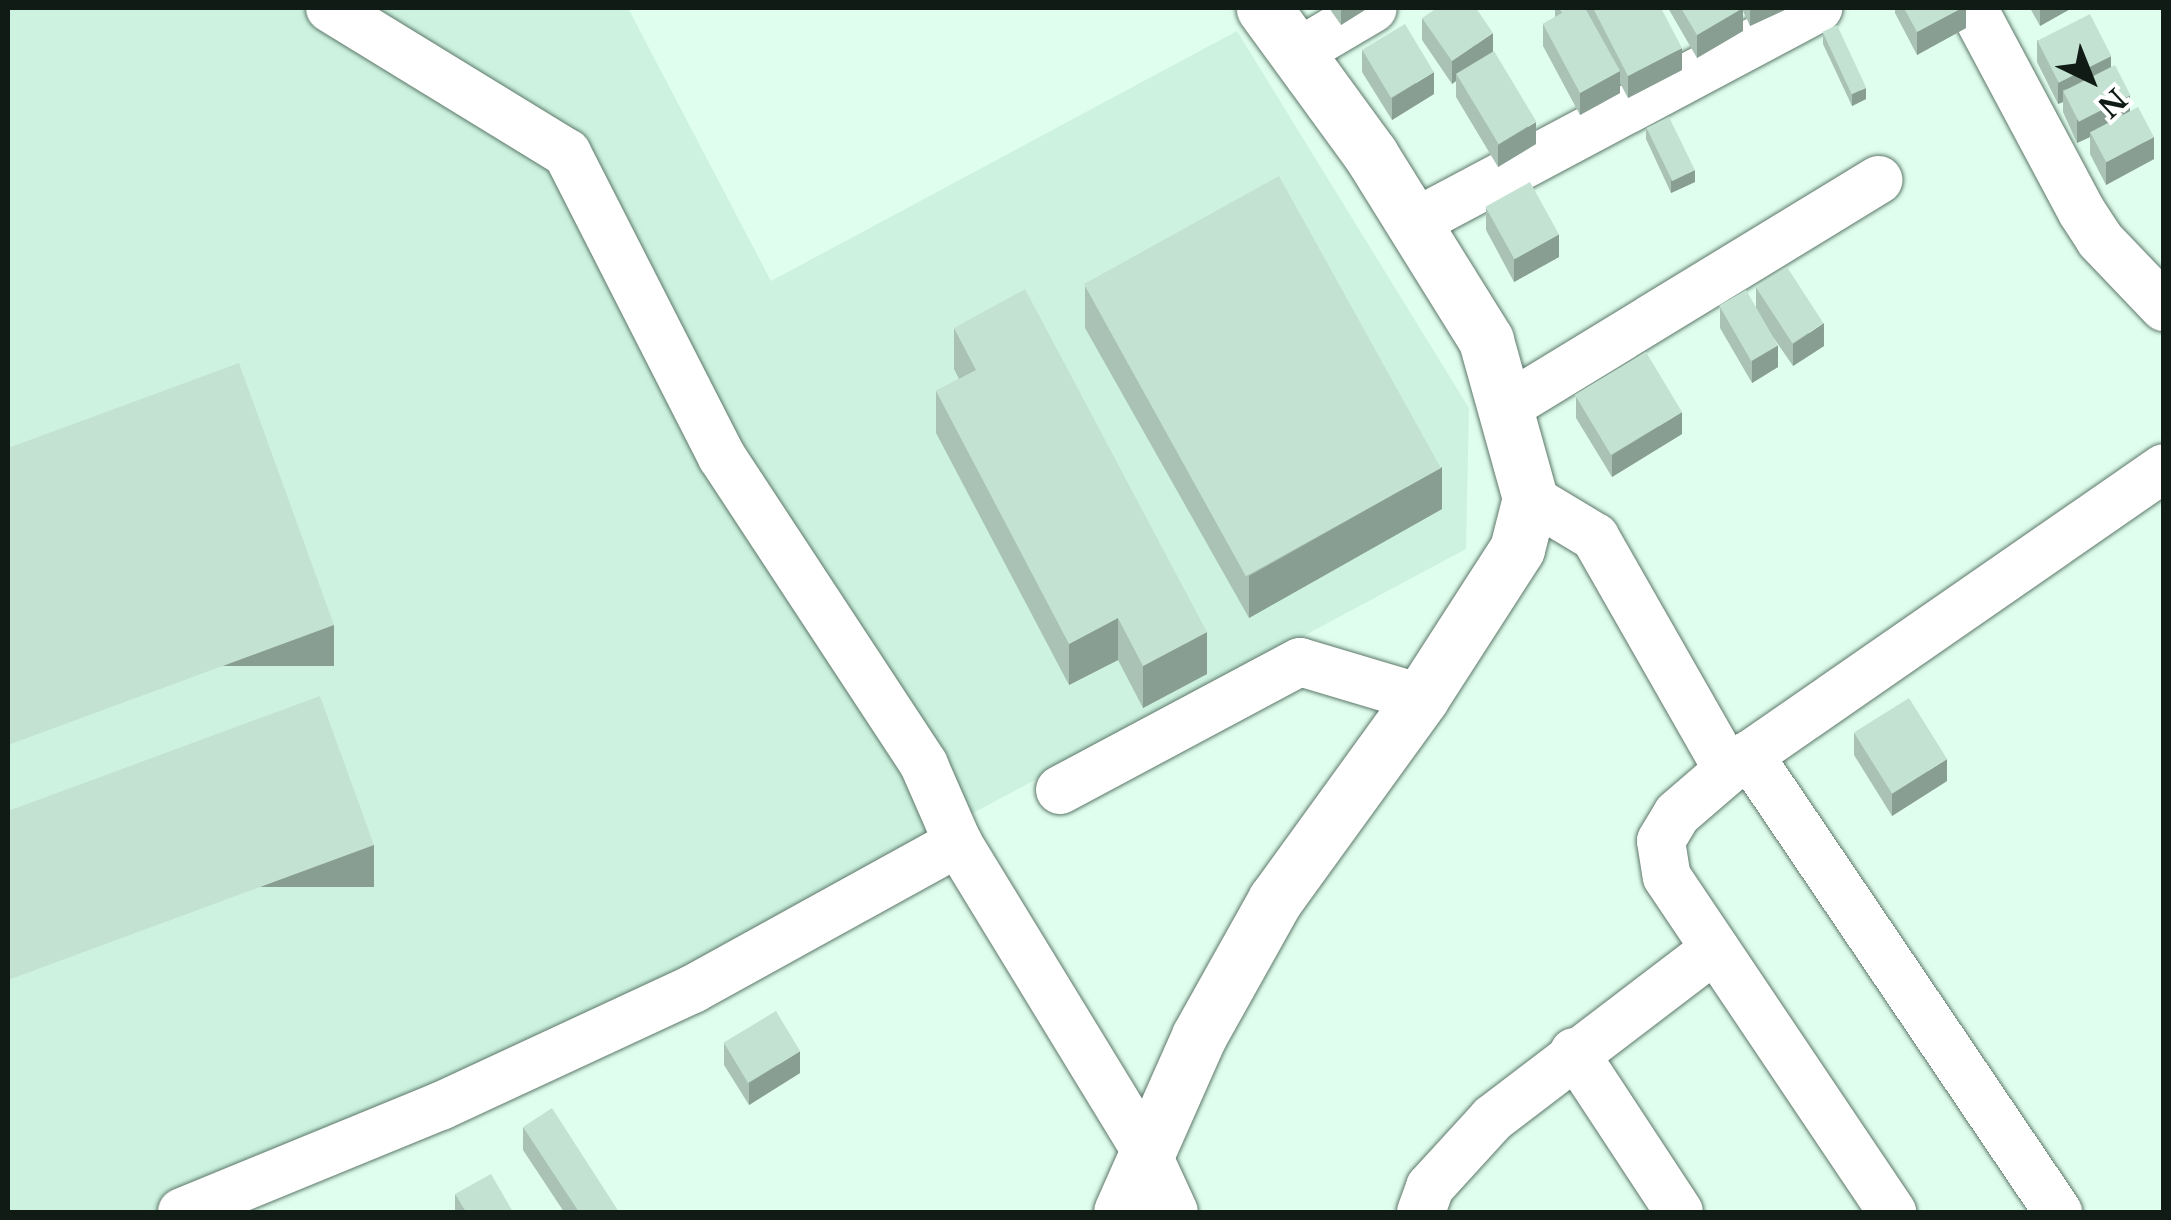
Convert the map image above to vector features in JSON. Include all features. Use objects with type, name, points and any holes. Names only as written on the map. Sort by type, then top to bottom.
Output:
[{"type":"main road","points":[[1121,1212],[1145,1149],[1199,1036],[1275,900],[1420,698],[1517,549],[1530,498],[1508,406],[1486,340],[1414,223],[1264,8]]},
{"type":"street","points":[[330,8],[567,153],[722,457],[924,765],[958,844],[1145,1149],[1174,1212]]},
{"type":"street","points":[[1297,53],[1373,8]]},
{"type":"street","points":[[1414,223],[1818,8]]},
{"type":"street","points":[[1973,8],[2082,212],[2100,240],[2164,307]]},
{"type":"street","points":[[1508,406],[1878,180]]},
{"type":"street","points":[[1892,1212],[1667,877],[1661,841],[1677,814],[1739,762],[2164,468]]},
{"type":"street","points":[[1530,498],[1595,537],[1739,762],[2058,1212]]},
{"type":"street","points":[[1060,790],[1300,662],[1420,698]]},
{"type":"street","points":[[182,1212],[441,1106],[693,989],[958,844]]},
{"type":"street","points":[[1432,1204],[1492,1118],[1574,1052],[1715,949]]},
{"type":"street","points":[[1574,1052],[1680,1212]]},
{"type":"shaded area","points":[[8,8],[628,8],[771,281],[1237,31],[1469,408],[1466,549],[229,1212],[8,1212]]},
{"type":"building","points":[[1437,8],[1476,8],[1493,33],[1452,61],[1422,18]]},
{"type":"building","points":[[1559,8],[1585,8],[1620,71],[1580,93],[1543,24],[1562,13]]},
{"type":"building","points":[[1593,8],[1661,8],[1682,48],[1628,76]]},
{"type":"building","points":[[1681,8],[1743,8],[1697,35]]},
{"type":"building","points":[[1904,8],[1962,8],[1917,32]]},
{"type":"building","points":[[2090,14],[2111,56],[2059,83],[2037,41]]},
{"type":"building","points":[[1405,24],[1434,72],[1391,98],[1362,50]]},
{"type":"building","points":[[1837,25],[1866,88],[1852,94],[1822,32]]},
{"type":"building","points":[[1494,51],[1536,121],[1499,144],[1456,74]]},
{"type":"building","points":[[2115,65],[2130,95],[2079,122],[2063,91]]},
{"type":"building","points":[[2138,107],[2154,137],[2106,162],[2090,132]]},
{"type":"building","points":[[1669,117],[1695,170],[1672,181],[1647,128]]},
{"type":"building","points":[[1279,176],[1441,468],[1246,576],[1084,284]]},
{"type":"building","points":[[1530,182],[1559,234],[1514,259],[1485,207]]},
{"type":"building","points":[[1787,267],[1823,323],[1792,343],[1756,287]]},
{"type":"building","points":[[1025,289],[1207,632],[1143,666],[1118,618],[1069,644],[936,391],[976,370],[954,328]]},
{"type":"building","points":[[1746,290],[1778,345],[1751,361],[1719,306]]},
{"type":"building","points":[[1646,352],[1682,412],[1611,455],[1575,395]]},
{"type":"building","points":[[239,363],[334,625],[8,745],[8,448]]},
{"type":"building","points":[[320,696],[374,845],[8,980],[8,811]]},
{"type":"building","points":[[1909,698],[1947,759],[1892,794],[1854,732]]},
{"type":"building","points":[[776,1011],[800,1051],[748,1083],[724,1042]]},
{"type":"building","points":[[552,1108],[619,1212],[579,1212],[523,1127]]},
{"type":"building","points":[[491,1174],[513,1212],[466,1212],[455,1194]]}]
